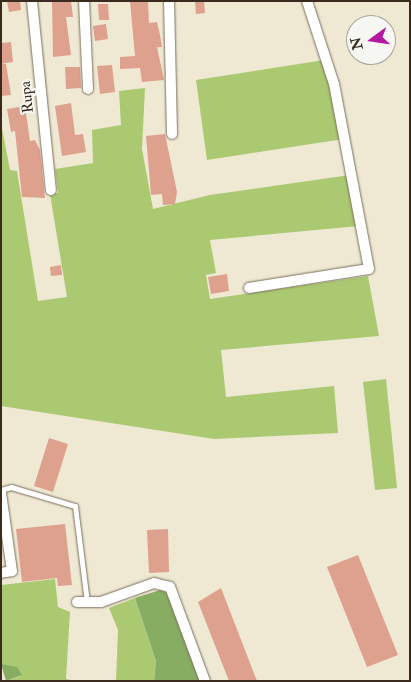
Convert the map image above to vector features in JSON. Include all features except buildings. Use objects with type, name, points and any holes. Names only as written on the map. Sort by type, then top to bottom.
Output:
[{"type":"street","name":"Rupa","points":[[32,1],[51,190]]},
{"type":"street","points":[[84,1],[88,89]]},
{"type":"street","points":[[169,1],[172,134]]},
{"type":"street","points":[[248,288],[369,269],[334,84],[307,1]]},
{"type":"street","points":[[1,491],[12,571],[1,573]]},
{"type":"street","points":[[82,602],[101,602],[154,583],[170,587],[206,681]]},
{"type":"lane","points":[[1,491],[11,487],[75,506],[82,602]]},
{"type":"green space","points":[[324,60],[344,139],[207,160],[196,80]]},
{"type":"green space","points":[[145,88],[142,149],[153,209],[210,195],[350,175],[359,226],[210,240],[216,273],[206,275],[210,299],[368,276],[379,336],[221,350],[226,397],[334,386],[338,433],[214,439],[1,406],[1,123],[10,170],[17,171],[38,301],[67,297],[50,194],[58,193],[55,169],[93,163],[92,130],[121,125],[119,91]]},
{"type":"green space","points":[[386,379],[397,488],[375,490],[363,382]]},
{"type":"green space","points":[[55,579],[58,607],[70,612],[66,679],[75,681],[6,681],[21,676],[1,664],[1,585]]},
{"type":"green space","points":[[160,590],[167,593],[201,681],[154,681],[156,661],[135,598]]},
{"type":"green space","points":[[135,598],[156,661],[154,681],[116,681],[118,630],[109,608]]},
{"type":"green space","points":[[1,664],[17,667],[22,675],[6,681]]}]
